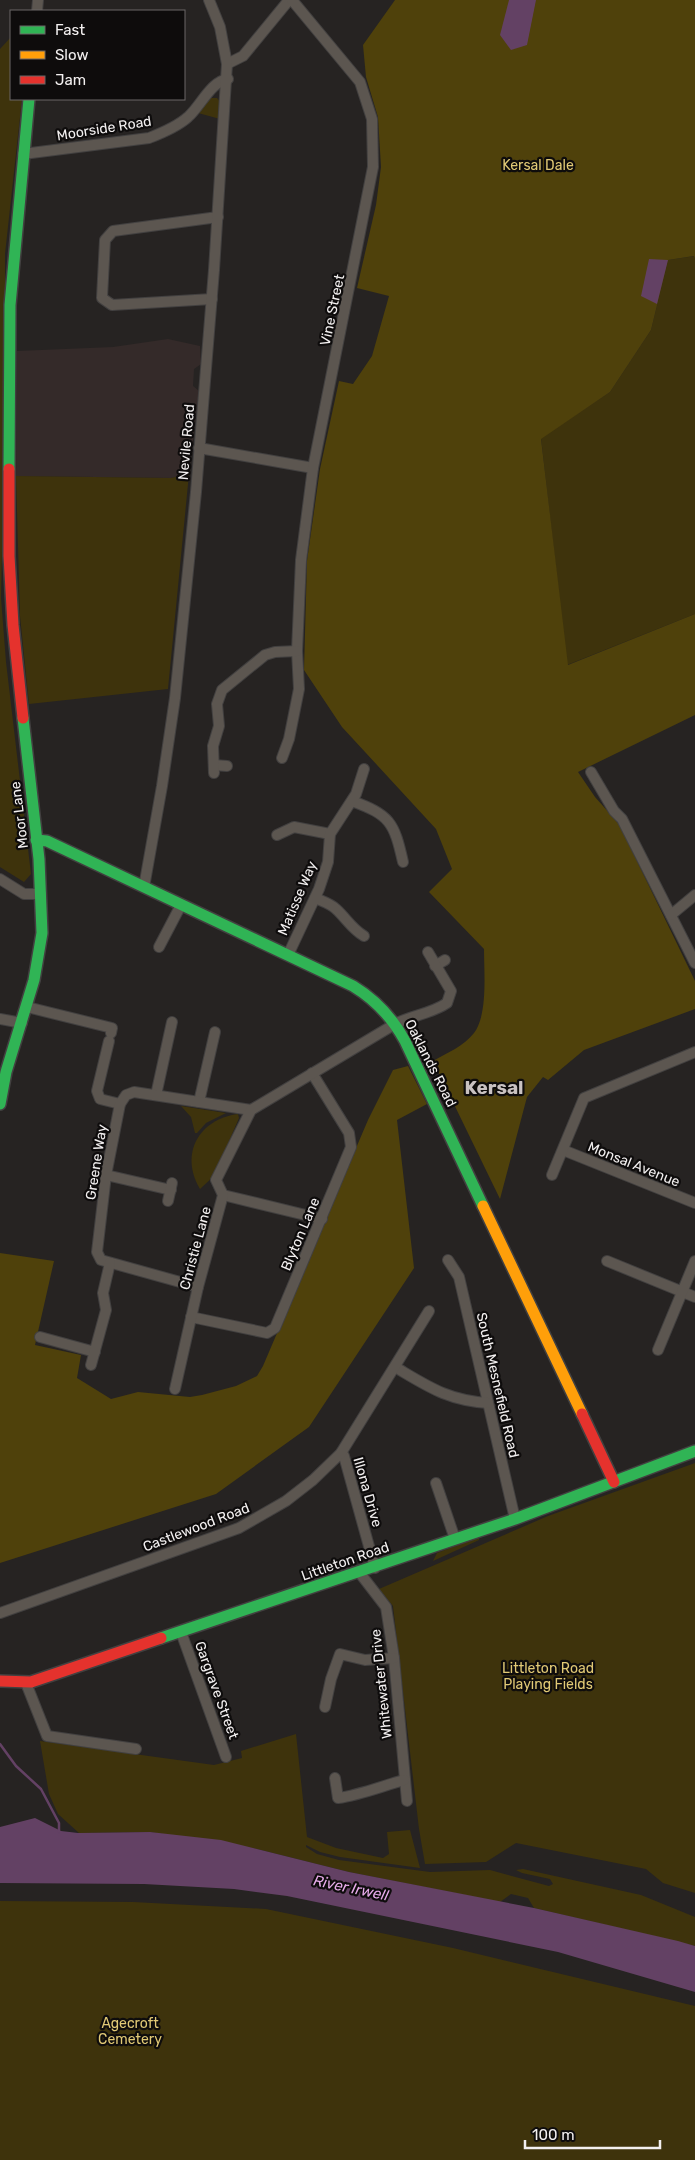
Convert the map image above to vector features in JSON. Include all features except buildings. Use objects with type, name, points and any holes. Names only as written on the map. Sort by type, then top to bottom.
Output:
[{"type":"street","name":"Nevile Road","points":[[144,887],[175,698],[212,299],[228,79],[220,27],[209,0]]},
{"type":"street","points":[[227,64],[243,56],[290,0]]},
{"type":"street","name":"Vine Street","points":[[288,753],[299,689],[297,651],[302,560],[313,468],[368,202],[373,167],[372,119],[360,82],[290,0]]},
{"type":"street","name":"Moorside Road","points":[[23,154],[154,136],[188,117],[216,85],[228,79]]},
{"type":"street","name":"Moor Lane","points":[[0,1104],[3,1071],[27,1007],[42,933],[41,894],[18,670],[9,556],[10,305],[29,100]]},
{"type":"street","points":[[212,299],[112,305],[102,298],[105,240],[113,231],[218,217]]},
{"type":"street","points":[[199,448],[313,468]]},
{"type":"street","points":[[227,766],[214,769],[213,746],[219,726],[217,704],[222,690],[265,655],[275,652],[297,651]]},
{"type":"street","name":"Matisse Way","points":[[288,956],[315,898],[328,862],[330,834],[356,794],[364,769]]},
{"type":"street","points":[[591,772],[614,811],[622,819],[695,963]]},
{"type":"street","points":[[352,801],[373,809],[387,819],[397,834],[403,862]]},
{"type":"street","points":[[277,835],[294,827],[330,834]]},
{"type":"street","name":"Oaklands Road","points":[[36,840],[46,841],[366,993],[383,1007],[408,1047],[614,1482]]},
{"type":"street","points":[[0,879],[24,894],[41,894]]},
{"type":"street","points":[[671,915],[695,895]]},
{"type":"street","points":[[315,898],[334,907],[348,920],[354,930],[364,936]]},
{"type":"street","points":[[159,947],[180,905]]},
{"type":"street","points":[[27,1007],[111,1034],[97,1091],[100,1099],[120,1104],[123,1097],[130,1093],[156,1095],[251,1110],[395,1024],[408,1018],[427,1014],[447,1002],[451,990],[428,952]]},
{"type":"street","points":[[436,966],[445,960]]},
{"type":"street","points":[[0,1019],[22,1023]]},
{"type":"street","points":[[156,1095],[172,1022]]},
{"type":"street","points":[[199,1102],[215,1032]]},
{"type":"street","points":[[552,1175],[584,1098],[695,1052]]},
{"type":"street","name":"Blyton Lane","points":[[191,1316],[267,1333],[275,1328],[351,1147],[349,1134],[312,1073]]},
{"type":"street","name":"Greene Way","points":[[110,1263],[101,1260],[97,1252],[106,1175],[120,1104]]},
{"type":"street","name":"Christie Lane","points":[[175,1389],[198,1286],[223,1195],[216,1180],[251,1110]]},
{"type":"street","name":"Monsal Avenue","points":[[563,1150],[695,1203]]},
{"type":"street","points":[[106,1175],[172,1187],[168,1201]]},
{"type":"street","points":[[223,1195],[322,1219]]},
{"type":"street","name":"South Mesnefield Road","points":[[448,1260],[459,1277],[515,1519]]},
{"type":"street","points":[[607,1261],[695,1297]]},
{"type":"street","points":[[658,1350],[695,1261]]},
{"type":"street","points":[[91,1365],[106,1310],[103,1293],[110,1263],[198,1286]]},
{"type":"street","name":"Castlewood Road","points":[[0,1612],[239,1528],[271,1511],[299,1491],[341,1453],[429,1311]]},
{"type":"street","points":[[40,1337],[95,1352]]},
{"type":"street","points":[[395,1367],[442,1394],[463,1400],[488,1403]]},
{"type":"street","name":"Littleton Road","points":[[0,1681],[26,1683],[181,1632],[515,1519],[695,1451]]},
{"type":"street","name":"Illona Drive","points":[[341,1453],[344,1456],[374,1568]]},
{"type":"street","points":[[436,1482],[455,1539]]},
{"type":"street","name":"Whitewater Drive","points":[[359,1572],[386,1607],[394,1658],[407,1802]]},
{"type":"street","name":"Gargrave Street","points":[[181,1632],[226,1757]]},
{"type":"street","points":[[325,1707],[331,1679],[340,1654],[365,1660],[394,1658]]},
{"type":"street","points":[[26,1683],[47,1736],[136,1749]]},
{"type":"street","points":[[336,1778],[338,1798],[353,1796],[376,1787],[404,1780]]},
{"type":"shaded area","points":[[168,339],[200,346],[201,364],[194,369],[193,386],[199,391],[189,474],[171,478],[16,476],[17,351],[113,347]]},
{"type":"green space","name":"Kersal Dale","points":[[395,0],[695,0],[695,258],[694,256],[668,260],[651,330],[610,392],[541,439],[568,665],[695,614],[695,715],[578,772],[595,797],[619,824],[695,981],[695,1009],[584,1050],[548,1080],[543,1077],[527,1097],[500,1199],[433,1061],[465,1042],[474,1033],[478,1025],[484,993],[484,949],[429,892],[452,869],[436,829],[342,727],[304,670],[307,561],[320,469],[339,381],[353,384],[372,356],[389,296],[357,288],[376,205],[381,167],[378,117],[366,77],[363,45]]},
{"type":"green space","points":[[10,38],[10,100],[22,100],[5,254],[5,413],[1,598],[6,662],[31,874],[24,882],[0,867],[0,49]]},
{"type":"green space","points":[[210,98],[217,98],[221,103],[220,119],[198,113]]},
{"type":"green space","points":[[695,256],[695,614],[567,665],[541,438],[610,392],[651,330],[668,260]]},
{"type":"green space","points":[[189,474],[168,689],[29,704],[20,616],[16,476],[171,478]]},
{"type":"green space","points":[[408,1066],[427,1104],[397,1120],[414,1268],[309,1427],[216,1494],[0,1563],[0,1253],[54,1261],[35,1345],[81,1355],[77,1378],[111,1399],[138,1392],[190,1397],[236,1386],[257,1376],[263,1366],[368,1120],[393,1070]]},
{"type":"green space","points":[[181,1106],[226,1113],[206,1123],[195,1133],[191,1117]]},
{"type":"green space","points":[[238,1114],[239,1118],[214,1176],[200,1189],[194,1176],[192,1163],[196,1140],[213,1123],[224,1117]]},
{"type":"green space","name":"Littleton Road Playing Fields","points":[[695,1463],[695,1893],[663,1883],[646,1869],[516,1843],[486,1862],[425,1864],[419,1829],[393,1606],[379,1589],[548,1516]]},
{"type":"green space","points":[[479,1537],[479,1540],[433,1561],[437,1553]]},
{"type":"green space","points":[[296,1734],[307,1837],[336,1848],[383,1858],[389,1854],[387,1832],[410,1830],[420,1868],[340,1857],[320,1852],[306,1845],[306,1847],[317,1854],[339,1860],[430,1872],[490,1870],[549,1886],[553,1884],[550,1879],[516,1870],[523,1869],[641,1895],[695,1917],[695,1946],[534,1908],[528,1898],[511,1894],[500,1902],[349,1872],[257,1849],[150,1832],[79,1833],[58,1814],[49,1794],[40,1741],[214,1765],[242,1758],[241,1751]]},
{"type":"green space","name":"Agecroft Cemetery","points":[[0,1901],[133,1902],[266,1909],[453,1948],[695,2006],[695,2160],[0,2160]]},
{"type":"water","points":[[509,0],[536,0],[527,45],[511,50],[500,35]]},
{"type":"water","points":[[649,259],[668,260],[657,304],[641,296]]},
{"type":"water","name":"River Irwell","points":[[35,1818],[61,1831],[78,1833],[150,1832],[221,1840],[349,1872],[534,1908],[678,1941],[695,1946],[695,1992],[558,1952],[287,1896],[234,1889],[144,1884],[0,1883],[0,1827]]},
{"type":"waterway","points":[[0,1744],[16,1766],[41,1789],[59,1823],[59,1832]]},
{"type":"traffic: fast","points":[[9,469],[10,305],[29,100]]},
{"type":"traffic: fast","points":[[0,1104],[6,1072],[34,980],[42,933],[39,859],[23,718]]},
{"type":"traffic: fast","points":[[36,840],[47,841],[353,986],[369,997],[395,1024],[405,1041],[483,1206]]},
{"type":"traffic: fast","points":[[161,1638],[515,1519],[695,1451]]},
{"type":"traffic: slow","points":[[483,1206],[582,1414]]},
{"type":"traffic: jam","points":[[9,469],[9,556],[13,625],[23,718]]},
{"type":"traffic: jam","points":[[582,1414],[614,1482]]},
{"type":"traffic: jam","points":[[0,1681],[31,1682],[161,1638]]},
{"type":"district","name":"Kersal","points":[[494,1087]]}]
